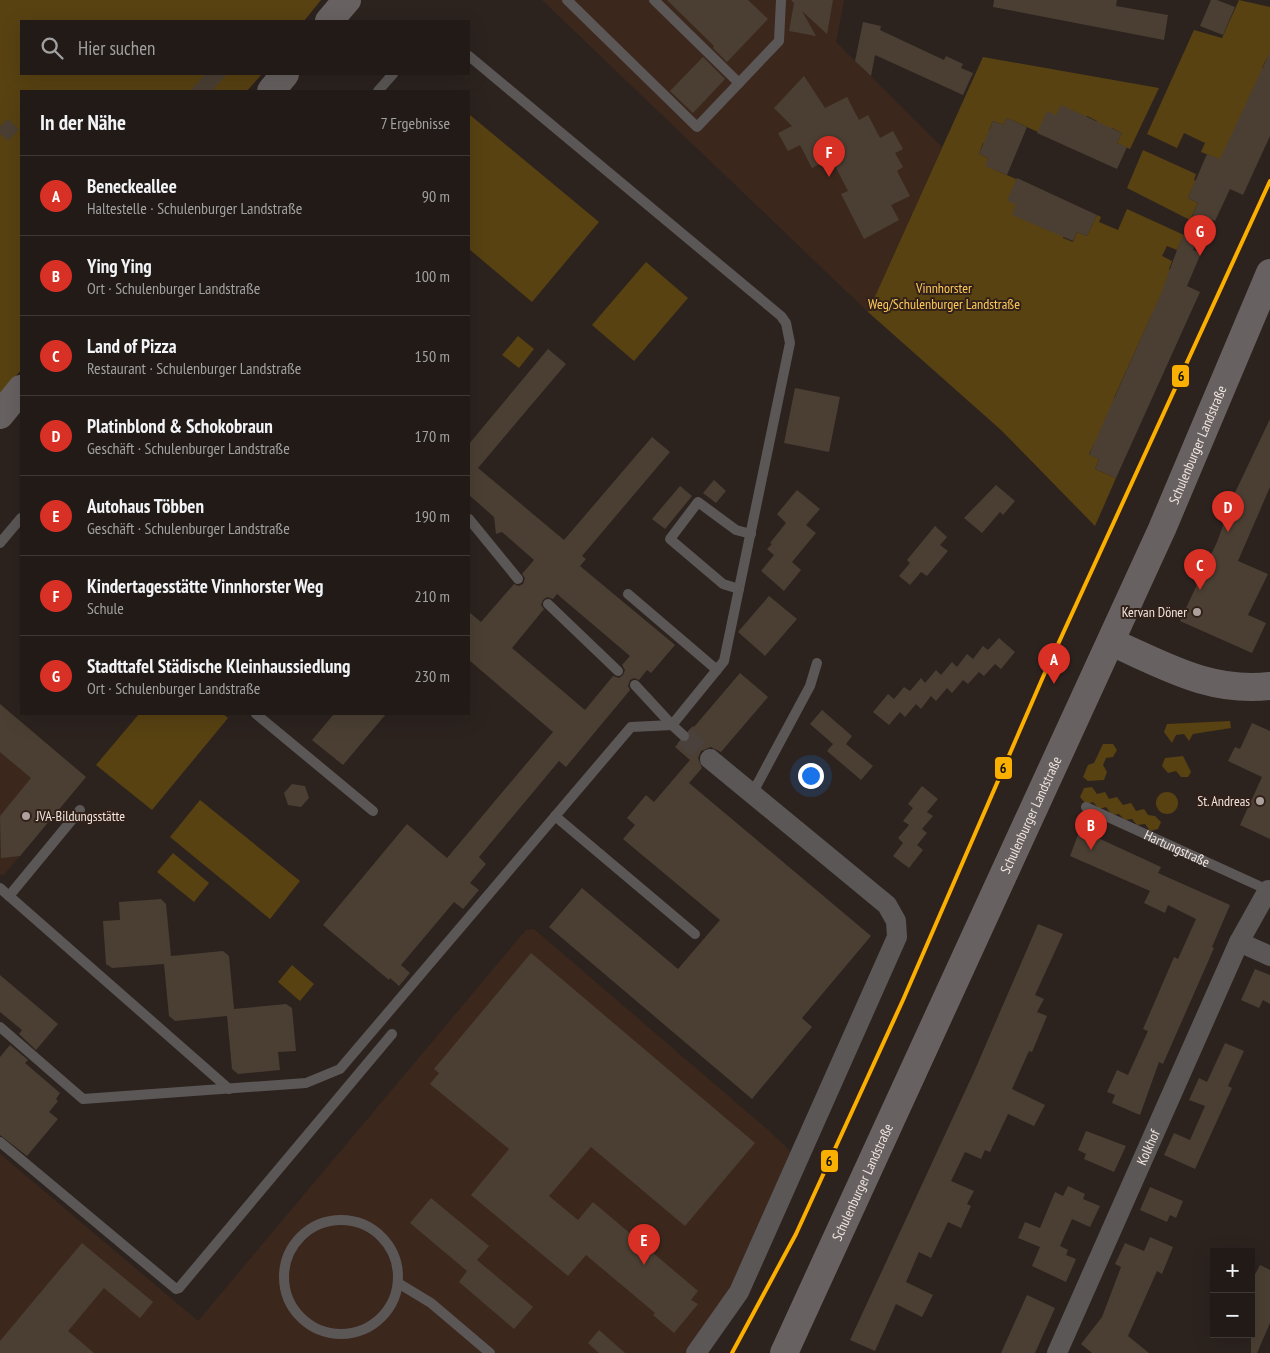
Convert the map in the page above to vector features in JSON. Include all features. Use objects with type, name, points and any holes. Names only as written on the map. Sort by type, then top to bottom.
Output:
[{"type":"main road","points":[[330,20],[347,0]]},
{"type":"main road","points":[[272,90],[284,75]]},
{"type":"main road","name":"Schulenburger Landstraße","points":[[784,1353],[1162,529],[1270,273]]},
{"type":"main road","points":[[0,415],[20,391]]},
{"type":"main road","points":[[1111,642],[1200,681],[1237,687],[1270,686]]},
{"type":"street","points":[[696,1353],[739,1292],[897,937],[896,921],[887,905],[710,758]]},
{"type":"street","name":"Hartungstraße","points":[[1239,942],[1269,891]]},
{"type":"street","points":[[1239,942],[1270,956]]},
{"type":"street","name":"Kolkhof","points":[[1057,1353],[1239,942]]},
{"type":"lane","points":[[567,0],[697,127],[779,41],[781,0]]},
{"type":"lane","points":[[654,0],[739,83]]},
{"type":"lane","points":[[0,1027],[83,1099],[306,1083],[340,1069],[631,727],[672,724],[724,661],[790,344],[786,323],[773,310],[470,57]]},
{"type":"lane","points":[[379,90],[392,75]]},
{"type":"lane","points":[[739,589],[723,584],[670,539],[698,502],[736,530],[751,534]]},
{"type":"lane","points":[[0,543],[20,519]]},
{"type":"lane","points":[[470,520],[518,579]]},
{"type":"lane","points":[[628,594],[717,670]]},
{"type":"lane","points":[[548,604],[618,671]]},
{"type":"lane","points":[[752,794],[810,686],[817,663]]},
{"type":"lane","points":[[634,685],[684,736]]},
{"type":"lane","points":[[257,715],[373,810]]},
{"type":"lane","name":"Hartungstraße","points":[[1086,808],[1269,891]]},
{"type":"lane","points":[[9,896],[80,810]]},
{"type":"lane","points":[[555,816],[695,934]]},
{"type":"lane","points":[[0,888],[229,1089]]},
{"type":"lane","points":[[0,1142],[176,1289],[179,1288],[392,1034]]},
{"type":"lane","points":[[338,1220],[358,1222],[376,1231],[389,1246],[397,1265],[398,1283],[393,1300],[384,1316],[370,1327],[352,1334],[334,1334],[317,1329],[301,1319],[290,1305],[284,1288],[284,1270],[290,1250],[302,1235],[319,1224],[338,1220]]},
{"type":"lane","points":[[398,1283],[431,1303],[490,1353]]},
{"type":"shaded area","points":[[542,0],[844,0],[836,42],[942,147],[868,312]]},
{"type":"shaded area","name":"JVA-Bildungsstätte","points":[[0,704],[86,777],[3,876],[0,874]]},
{"type":"shaded area","points":[[534,929],[768,1130],[793,1154],[732,1288],[709,1323],[685,1353],[0,1353],[0,1154],[198,1321],[526,930]]},
{"type":"green space","points":[[0,0],[321,0],[305,20],[20,20],[20,75],[261,75],[248,90],[20,90],[20,371],[0,395]]},
{"type":"green space","points":[[1239,0],[1270,7],[1270,59],[1267,58],[1262,68],[1270,71],[1232,164],[1201,152],[1205,143],[1184,133],[1177,148],[1147,134],[1194,30],[1222,38]]},
{"type":"green space","name":"Vinnhorster Weg/Schulenburger Landstraße","points":[[983,57],[1159,88],[1130,149],[1117,143],[1122,133],[1112,128],[1107,138],[1092,131],[1097,121],[1087,116],[1082,126],[1056,115],[1038,132],[1007,118],[1003,125],[993,121],[989,130],[999,135],[993,147],[983,143],[979,154],[988,158],[986,166],[1016,179],[1068,227],[1063,238],[1073,242],[1077,232],[1087,236],[1097,215],[1101,217],[1099,222],[1118,230],[1127,209],[1184,235],[1177,250],[1167,246],[1162,256],[1172,261],[1169,269],[1182,275],[1152,314],[1114,398],[1125,403],[1107,417],[1105,421],[1103,426],[1104,448],[1094,444],[1089,454],[1099,459],[1095,469],[1116,478],[1095,526],[1001,430],[868,312]]},
{"type":"green space","points":[[470,115],[599,222],[532,302],[470,250]]},
{"type":"green space","points":[[1143,150],[1196,174],[1194,180],[1206,186],[1192,189],[1188,198],[1198,203],[1190,220],[1127,188]]},
{"type":"green space","points":[[646,262],[688,298],[634,361],[592,325]]},
{"type":"green space","points":[[518,336],[534,349],[519,368],[502,355]]},
{"type":"green space","points":[[138,715],[224,715],[228,718],[152,810],[96,765]]},
{"type":"green space","points":[[1230,721],[1231,728],[1193,734],[1189,741],[1184,734],[1176,735],[1172,743],[1164,732],[1167,724]]},
{"type":"green space","points":[[1103,744],[1113,744],[1117,750],[1113,757],[1106,758],[1103,765],[1107,772],[1104,780],[1088,781],[1083,777],[1088,765],[1094,763]]},
{"type":"green space","points":[[1183,756],[1191,772],[1188,777],[1181,777],[1176,771],[1168,773],[1162,766],[1165,758]]},
{"type":"green space","points":[[1092,787],[1097,794],[1105,792],[1109,799],[1117,797],[1123,805],[1131,803],[1136,811],[1144,809],[1148,815],[1155,816],[1161,822],[1158,829],[1150,831],[1145,824],[1137,825],[1132,819],[1125,820],[1119,814],[1112,815],[1106,807],[1099,809],[1093,802],[1086,804],[1080,797],[1084,788]]},
{"type":"green space","points":[[1167,792],[1175,795],[1178,803],[1175,811],[1167,814],[1159,811],[1156,803],[1159,795]]},
{"type":"green space","points":[[200,800],[300,881],[270,919],[170,837]]},
{"type":"green space","points":[[173,853],[209,883],[194,902],[157,872]]},
{"type":"green space","points":[[292,965],[314,984],[300,1001],[278,982]]},
{"type":"building","points":[[667,0],[748,0],[768,19],[727,62],[713,48],[714,46]]},
{"type":"building","points":[[791,0],[833,0],[827,34],[802,11],[816,36],[789,31],[794,3]]},
{"type":"building","points":[[994,0],[1117,0],[1116,6],[1168,15],[1164,40],[993,7]]},
{"type":"building","points":[[1211,0],[1217,0],[1235,7],[1223,35],[1200,26]]},
{"type":"building","points":[[863,22],[881,26],[880,30],[944,60],[946,56],[963,64],[961,68],[973,73],[963,95],[875,55],[871,76],[855,61]]},
{"type":"building","points":[[1270,52],[1270,136],[1243,195],[1230,189],[1215,221],[1208,218],[1193,250],[1201,253],[1187,286],[1200,292],[1116,478],[1095,469],[1099,459],[1089,455],[1162,291],[1177,250],[1198,203],[1188,198],[1207,154],[1220,159]]},
{"type":"building","points":[[703,57],[725,79],[693,113],[670,91]]},
{"type":"building","points":[[204,75],[226,75],[213,90],[191,90]]},
{"type":"building","points":[[804,76],[825,108],[847,97],[859,120],[868,115],[880,138],[893,131],[903,149],[895,153],[903,167],[897,171],[910,196],[891,205],[899,220],[864,239],[841,194],[848,191],[831,158],[812,168],[800,145],[788,151],[778,133],[792,126],[774,108]]},
{"type":"building","points":[[1061,105],[1122,133],[1117,143],[1127,147],[1117,169],[1037,133],[1047,111],[1056,115]]},
{"type":"building","points":[[1007,118],[1027,127],[1007,175],[985,166],[988,158],[979,154],[993,121],[1003,125]]},
{"type":"building","points":[[7,119],[19,129],[8,141],[0,134],[0,127]]},
{"type":"building","points":[[1017,178],[1097,215],[1087,236],[1077,232],[1073,241],[1012,215],[1016,205],[1007,200]]},
{"type":"building","points":[[548,349],[566,364],[478,468],[564,540],[652,437],[670,452],[582,556],[586,559],[580,566],[675,645],[651,673],[647,670],[639,680],[634,678],[630,680],[628,686],[630,690],[566,767],[559,761],[479,857],[486,864],[470,883],[479,890],[463,909],[454,902],[401,965],[410,973],[399,986],[390,978],[389,980],[323,925],[407,824],[447,858],[553,732],[470,661],[470,613],[481,622],[514,584],[519,586],[523,584],[525,578],[522,574],[534,560],[502,532],[496,534],[494,517],[470,496],[470,443]],"holes":[[[557,594],[630,656],[622,665],[625,670],[623,675],[619,678],[613,676],[585,710],[512,648],[544,609],[541,605],[543,600],[547,597],[553,599]]]},
{"type":"building","points":[[795,388],[840,397],[829,452],[784,443]]},
{"type":"building","points":[[1270,419],[1270,487],[1238,561],[1268,574],[1248,615],[1266,623],[1252,653],[1180,621],[1217,542],[1224,523],[1221,522]]},
{"type":"building","points":[[714,480],[726,491],[716,503],[703,493]]},
{"type":"building","points":[[996,485],[1015,501],[1003,515],[1000,512],[982,533],[964,518]]},
{"type":"building","points":[[680,486],[692,496],[665,529],[652,519]]},
{"type":"building","points":[[797,490],[820,509],[806,525],[816,533],[792,562],[801,570],[784,591],[761,571],[774,555],[767,549],[772,544],[770,543],[786,523],[777,514]]},
{"type":"building","points":[[935,526],[947,537],[940,545],[948,551],[927,576],[921,572],[910,585],[899,576],[910,563],[907,560]]},
{"type":"building","points":[[769,596],[797,619],[765,656],[738,632]]},
{"type":"building","points":[[999,638],[1015,652],[1001,669],[995,664],[984,676],[979,672],[968,684],[963,680],[952,693],[947,688],[936,701],[931,696],[921,709],[916,704],[905,717],[900,712],[889,725],[873,712],[888,694],[894,699],[904,687],[910,691],[921,678],[925,683],[936,670],[941,675],[952,662],[957,667],[967,654],[973,659],[983,646],[988,650]]},
{"type":"building","points":[[740,673],[768,697],[721,752],[711,747],[701,751],[698,758],[702,768],[689,783],[871,936],[802,1018],[812,1027],[752,1099],[549,927],[582,888],[678,969],[720,920],[623,839],[635,825],[627,818],[646,795],[654,802],[690,760],[675,747],[680,741],[686,743],[689,740],[691,734],[688,731],[694,727]]},
{"type":"building","name":"JVA-Bildungsstätte","points":[[0,704],[86,777],[20,856],[1,858],[0,816],[31,778],[0,752]]},
{"type":"building","points":[[822,710],[852,736],[846,744],[873,766],[861,780],[827,751],[833,744],[810,724]]},
{"type":"building","points":[[333,715],[385,715],[343,765],[312,740]]},
{"type":"building","name":"St. Andreas","points":[[1252,723],[1270,731],[1270,839],[1240,825],[1262,777],[1228,761],[1235,747],[1240,749]]},
{"type":"building","points":[[292,784],[305,786],[309,798],[301,807],[288,805],[284,793]]},
{"type":"building","points":[[922,786],[938,799],[927,812],[933,816],[922,829],[927,833],[917,845],[923,850],[909,868],[893,856],[903,843],[898,838],[909,825],[903,821],[913,808],[908,804]]},
{"type":"building","points":[[1083,831],[1161,867],[1158,873],[1230,905],[1212,947],[1214,948],[1163,1064],[1159,1062],[1140,1115],[1112,1103],[1115,1095],[1107,1092],[1117,1070],[1128,1075],[1148,1031],[1143,1029],[1174,957],[1178,959],[1196,919],[1168,905],[1165,913],[1144,903],[1150,891],[1070,856],[1079,832]]},
{"type":"building","points":[[161,899],[166,904],[171,956],[223,951],[229,956],[234,1009],[286,1004],[292,1008],[296,1051],[278,1052],[280,1070],[238,1074],[232,1069],[227,1016],[175,1021],[169,1016],[164,964],[112,968],[106,964],[103,921],[120,920],[119,902]]},
{"type":"building","points":[[1038,924],[1063,934],[1035,995],[1044,999],[1037,1012],[1047,1016],[1032,1052],[1029,1051],[1012,1089],[1045,1105],[1034,1126],[1008,1114],[990,1152],[985,1150],[981,1159],[965,1152],[951,1181],[974,1191],[967,1204],[971,1206],[961,1228],[948,1222],[931,1258],[919,1252],[906,1282],[933,1295],[922,1317],[896,1304],[875,1351],[850,1340],[974,1072]]},
{"type":"building","points":[[531,953],[755,1143],[685,1226],[591,1147],[549,1196],[578,1220],[593,1202],[698,1291],[691,1300],[698,1304],[674,1333],[653,1315],[655,1313],[586,1255],[568,1276],[471,1195],[509,1149],[430,1084],[439,1073],[434,1069]]},
{"type":"building","points":[[1255,969],[1270,975],[1270,1004],[1263,1000],[1259,1008],[1241,1000]]},
{"type":"building","points":[[0,975],[58,1024],[36,1050],[19,1034],[22,1030],[0,1012]]},
{"type":"building","points":[[1225,1043],[1244,1051],[1228,1086],[1232,1088],[1195,1169],[1164,1155],[1174,1133],[1190,1140],[1205,1106],[1189,1100],[1199,1078],[1207,1082]]},
{"type":"building","points":[[10,1045],[28,1060],[25,1063],[60,1093],[56,1099],[58,1101],[49,1112],[58,1119],[27,1156],[0,1135],[0,1057]]},
{"type":"building","points":[[1086,1131],[1126,1146],[1114,1172],[1084,1159],[1086,1154],[1078,1150]]},
{"type":"building","points":[[1068,1186],[1085,1194],[1083,1199],[1100,1206],[1090,1227],[1072,1219],[1060,1246],[1068,1250],[1066,1255],[1076,1259],[1066,1282],[1032,1266],[1040,1247],[1018,1238],[1025,1222],[1040,1228],[1055,1192],[1063,1196]]},
{"type":"building","points":[[1150,1187],[1183,1201],[1176,1218],[1170,1215],[1167,1222],[1140,1210]]},
{"type":"building","points":[[431,1198],[489,1246],[477,1260],[533,1307],[514,1329],[459,1282],[467,1271],[410,1223]]},
{"type":"building","points":[[1150,1237],[1173,1247],[1162,1274],[1157,1271],[1128,1336],[1149,1353],[1092,1353],[1081,1344],[1102,1317],[1121,1267],[1115,1264],[1125,1243],[1144,1251]]},
{"type":"building","points":[[82,1243],[153,1302],[140,1318],[104,1288],[68,1331],[94,1353],[0,1353],[0,1341]]},
{"type":"building","points":[[1260,1265],[1270,1270],[1270,1323],[1257,1353],[1251,1353],[1251,1338],[1255,1338],[1255,1274]]},
{"type":"building","points":[[1027,1295],[1055,1308],[1035,1353],[1001,1353]]},
{"type":"building","points":[[599,1330],[625,1353],[599,1353],[588,1343]]},
{"type":"tunnel","points":[[684,736],[710,759]]},
{"type":"transit line","name":"6","points":[[732,1353],[796,1234],[903,1000],[1043,677],[1270,181]]},
{"type":"place","name":"Kindertagesstätte Vinnhorster Weg","points":[[829,177]]},
{"type":"place","name":"Stadttafel Städische Kleinhaussiedlung","points":[[1200,256]]},
{"type":"place","name":"Platinblond & Schokobraun","points":[[1228,532]]},
{"type":"place","name":"Land of Pizza","points":[[1200,590]]},
{"type":"place","name":"Kervan Döner","points":[[1197,612]]},
{"type":"place","name":"Beneckeallee","points":[[1054,684]]},
{"type":"place","name":"St. Andreas","points":[[1260,801]]},
{"type":"place","name":"JVA-Bildungsstätte","points":[[26,816]]},
{"type":"place","name":"Ying Ying","points":[[1091,850]]},
{"type":"place","name":"Autohaus Többen","points":[[644,1265]]}]
